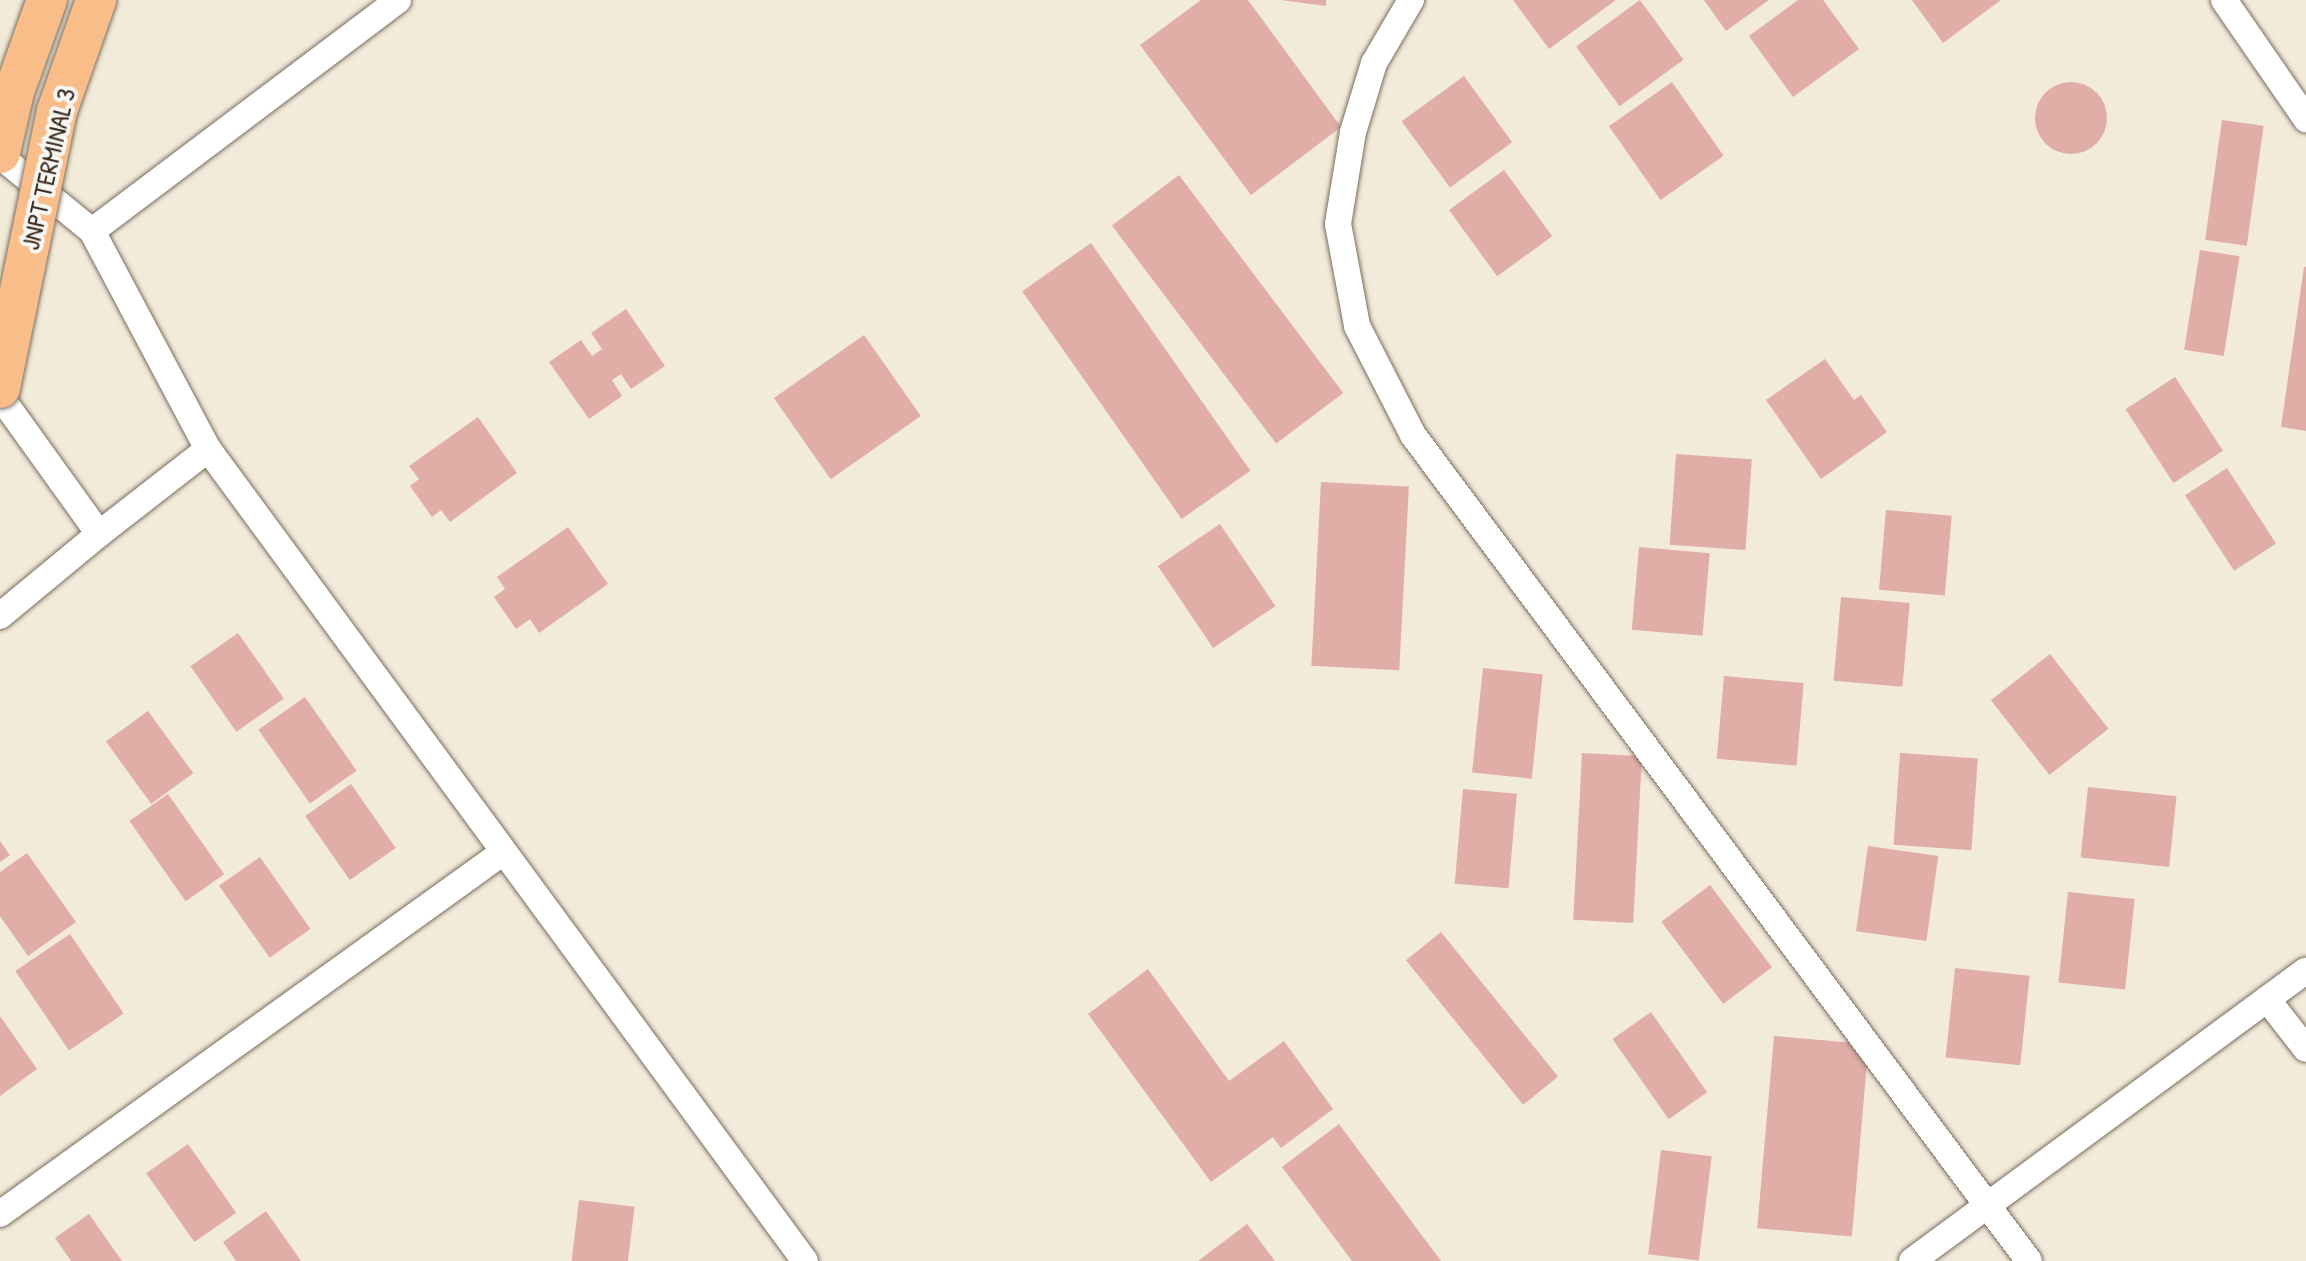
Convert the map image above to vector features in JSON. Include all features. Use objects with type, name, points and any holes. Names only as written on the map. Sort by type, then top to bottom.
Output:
[{"type":"main road","name":"JNPT TERMINAL 3","points":[[0,154],[14,92],[47,0]]},
{"type":"main road","name":"JNPT TERMINAL 3","points":[[0,388],[57,111],[96,0]]},
{"type":"street","points":[[92,231],[398,0]]},
{"type":"street","points":[[1411,0],[1374,63],[1353,132],[1338,224],[1357,326],[1413,435],[2029,1261]]},
{"type":"street","points":[[2224,0],[2306,119]]},
{"type":"street","points":[[0,154],[92,231],[208,449],[502,853],[805,1261]]},
{"type":"street","points":[[0,396],[99,534]]},
{"type":"street","points":[[0,616],[208,449]]},
{"type":"street","points":[[0,1214],[502,853]]},
{"type":"street","points":[[1912,1261],[2306,971]]},
{"type":"street","points":[[2267,999],[2306,1049]]},
{"type":"building","points":[[1201,0],[1248,0],[1341,127],[1251,195],[1140,45]]},
{"type":"building","points":[[1281,0],[1326,0],[1326,6]]},
{"type":"building","points":[[1513,0],[1616,0],[1549,49]]},
{"type":"building","points":[[1640,0],[1683,60],[1620,106],[1576,46]]},
{"type":"building","points":[[1704,0],[1769,0],[1726,31]]},
{"type":"building","points":[[1798,0],[1823,0],[1859,49],[1793,97],[1749,36]]},
{"type":"building","points":[[1912,0],[2001,0],[1943,43]]},
{"type":"building","points":[[1464,76],[1512,142],[1450,188],[1402,121]]},
{"type":"building","points":[[1672,82],[1724,156],[1661,200],[1609,126]]},
{"type":"building","points":[[2071,82],[2091,88],[2101,98],[2107,118],[2101,138],[2091,148],[2071,154],[2051,148],[2041,138],[2035,118],[2041,98],[2051,88]]},
{"type":"building","points":[[2222,120],[2264,126],[2247,246],[2205,240]]},
{"type":"building","points":[[1504,170],[1552,236],[1497,276],[1449,210]]},
{"type":"building","points":[[1179,175],[1343,393],[1276,444],[1112,226]]},
{"type":"building","points":[[1091,243],[1250,471],[1182,519],[1022,291]]},
{"type":"building","points":[[2200,250],[2240,256],[2224,356],[2184,350]]},
{"type":"building","points":[[2306,267],[2306,431],[2281,427]]},
{"type":"building","points":[[626,309],[665,366],[631,389],[621,374],[612,380],[622,396],[589,419],[549,362],[581,340],[592,356],[602,349],[591,333]]},
{"type":"building","points":[[864,335],[921,416],[831,479],[774,398]]},
{"type":"building","points":[[1825,359],[1854,400],[1861,395],[1887,432],[1821,479],[1766,400]]},
{"type":"building","points":[[2175,377],[2223,451],[2173,483],[2126,409]]},
{"type":"building","points":[[478,417],[517,473],[450,522],[441,510],[432,517],[410,486],[419,479],[409,466]]},
{"type":"building","points":[[1676,454],[1752,459],[1745,550],[1670,545]]},
{"type":"building","points":[[2227,468],[2276,543],[2234,571],[2185,495]]},
{"type":"building","points":[[1321,482],[1409,487],[1399,670],[1311,666]]},
{"type":"building","points":[[1886,510],[1952,516],[1945,595],[1879,590]]},
{"type":"building","points":[[1220,524],[1275,606],[1213,648],[1158,566]]},
{"type":"building","points":[[568,527],[608,584],[539,633],[530,619],[516,629],[494,597],[505,589],[497,577]]},
{"type":"building","points":[[1639,547],[1710,553],[1702,636],[1632,630]]},
{"type":"building","points":[[1841,597],[1910,603],[1902,687],[1834,681]]},
{"type":"building","points":[[238,633],[284,699],[236,732],[190,666]]},
{"type":"building","points":[[2050,654],[2108,729],[2049,775],[1991,700]]},
{"type":"building","points":[[1483,668],[1543,674],[1532,779],[1472,772]]},
{"type":"building","points":[[1724,676],[1804,683],[1796,766],[1717,759]]},
{"type":"building","points":[[305,697],[357,771],[310,803],[258,730]]},
{"type":"building","points":[[148,711],[193,773],[151,804],[106,742]]},
{"type":"building","points":[[1582,753],[1642,756],[1633,923],[1573,920]]},
{"type":"building","points":[[1900,753],[1978,758],[1971,850],[1894,845]]},
{"type":"building","points":[[351,784],[396,848],[350,880],[305,816]]},
{"type":"building","points":[[2088,787],[2177,796],[2169,867],[2081,858]]},
{"type":"building","points":[[1463,789],[1517,794],[1509,888],[1455,884]]},
{"type":"building","points":[[168,794],[224,874],[186,901],[129,821]]},
{"type":"building","points":[[0,841],[10,855],[0,862]]},
{"type":"building","points":[[1868,846],[1938,856],[1926,941],[1856,931]]},
{"type":"building","points":[[27,853],[76,922],[28,956],[0,916],[0,872]]},
{"type":"building","points":[[260,857],[310,929],[270,958],[219,886]]},
{"type":"building","points":[[1710,885],[1772,967],[1723,1004],[1661,922]]},
{"type":"building","points":[[2068,892],[2135,899],[2125,990],[2058,983]]},
{"type":"building","points":[[1441,932],[1558,1077],[1523,1105],[1406,960]]},
{"type":"building","points":[[70,934],[124,1014],[69,1050],[15,971]]},
{"type":"building","points":[[1955,968],[2030,976],[2020,1065],[1946,1058]]},
{"type":"building","points":[[1148,969],[1229,1081],[1284,1041],[1333,1109],[1281,1148],[1273,1137],[1211,1182],[1088,1014]]},
{"type":"building","points":[[1651,1012],[1707,1092],[1669,1119],[1612,1039]]},
{"type":"building","points":[[0,1016],[37,1069],[0,1096]]},
{"type":"building","points":[[1774,1036],[1869,1044],[1852,1237],[1757,1228]]},
{"type":"building","points":[[1339,1124],[1441,1261],[1352,1261],[1282,1167]]},
{"type":"building","points":[[188,1144],[236,1213],[194,1242],[146,1173]]},
{"type":"building","points":[[1661,1150],[1712,1156],[1699,1260],[1648,1254]]},
{"type":"building","points":[[579,1200],[635,1207],[628,1261],[572,1261]]},
{"type":"building","points":[[266,1211],[301,1261],[236,1261],[223,1242]]},
{"type":"building","points":[[89,1214],[122,1261],[71,1261],[55,1238]]},
{"type":"building","points":[[1247,1224],[1275,1261],[1198,1261]]}]
